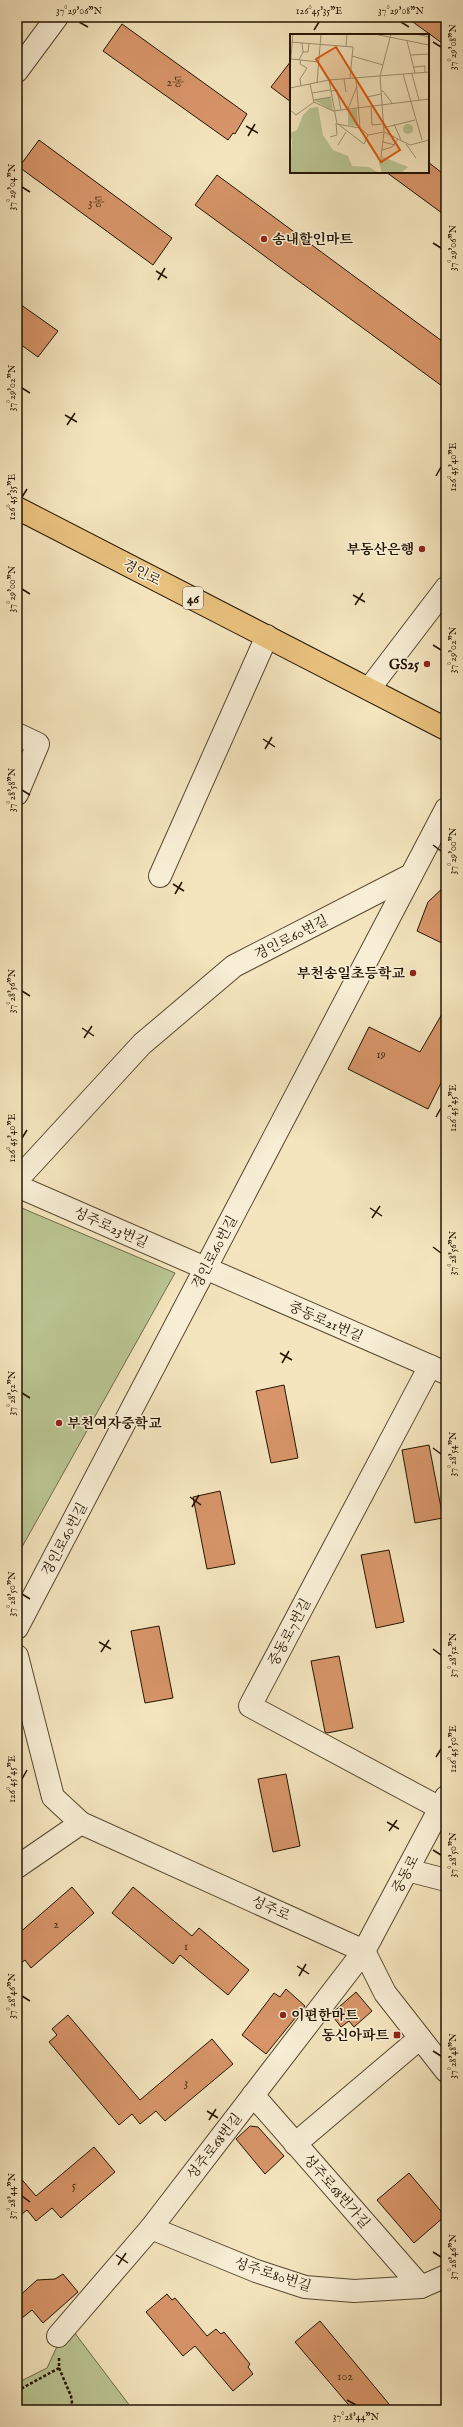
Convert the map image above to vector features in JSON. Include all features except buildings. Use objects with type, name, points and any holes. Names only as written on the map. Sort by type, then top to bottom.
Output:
[{"type":"main road","name":"경인로","points":[[17,508],[446,728]]},
{"type":"street","points":[[17,71],[57,17]]},
{"type":"street","points":[[369,689],[446,588]]},
{"type":"street","points":[[160,876],[267,636]]},
{"type":"street","points":[[17,734],[38,744],[17,794]]},
{"type":"street","name":"경인로60번길","points":[[17,1628],[446,809]]},
{"type":"street","name":"경인로60번길","points":[[17,1180],[142,1044],[234,966],[411,875]]},
{"type":"street","name":"성주로23번길","points":[[17,1186],[206,1268]]},
{"type":"street","name":"중동로21번길","points":[[206,1268],[438,1370]]},
{"type":"street","name":"중동로7번길","points":[[438,1370],[250,1706],[443,1803]]},
{"type":"street","name":"성주로","points":[[17,1656],[53,1797],[81,1823],[364,1951]]},
{"type":"street","name":"중동로","points":[[364,1951],[443,1803]]},
{"type":"street","points":[[17,1867],[81,1823]]},
{"type":"street","points":[[407,1870],[446,1880]]},
{"type":"street","points":[[364,1951],[385,1993],[446,2071]]},
{"type":"street","name":"성주로68번길","points":[[58,2336],[151,2228],[364,1951]]},
{"type":"street","points":[[295,2144],[420,2038]]},
{"type":"street","name":"성주로68번가길","points":[[253,2096],[421,2287]]},
{"type":"street","name":"성주로80번길","points":[[151,2228],[256,2271],[305,2287],[354,2291],[421,2287],[446,2276]]},
{"type":"path","points":[[58,2336],[59,2368],[71,2396],[73,2410]]},
{"type":"path","points":[[17,2391],[59,2368]]},
{"type":"green space","name":"부천여자중학교","points":[[17,1206],[175,1273],[17,1556]]},
{"type":"green space","points":[[67,2325],[71,2328],[133,2410],[17,2410],[17,2383],[47,2368]]},
{"type":"place","name":"송내할인마트","points":[[264,239]]},
{"type":"place","name":"부동산은행","points":[[422,549]]},
{"type":"place","name":"GS25","points":[[427,664]]},
{"type":"place","name":"부천송일초등학교","points":[[413,973]]},
{"type":"place","name":"부천여자중학교","points":[[59,1423]]},
{"type":"place","name":"이편한마트","points":[[283,2015]]},
{"type":"place","name":"동신아파트","points":[[397,2035]]}]
